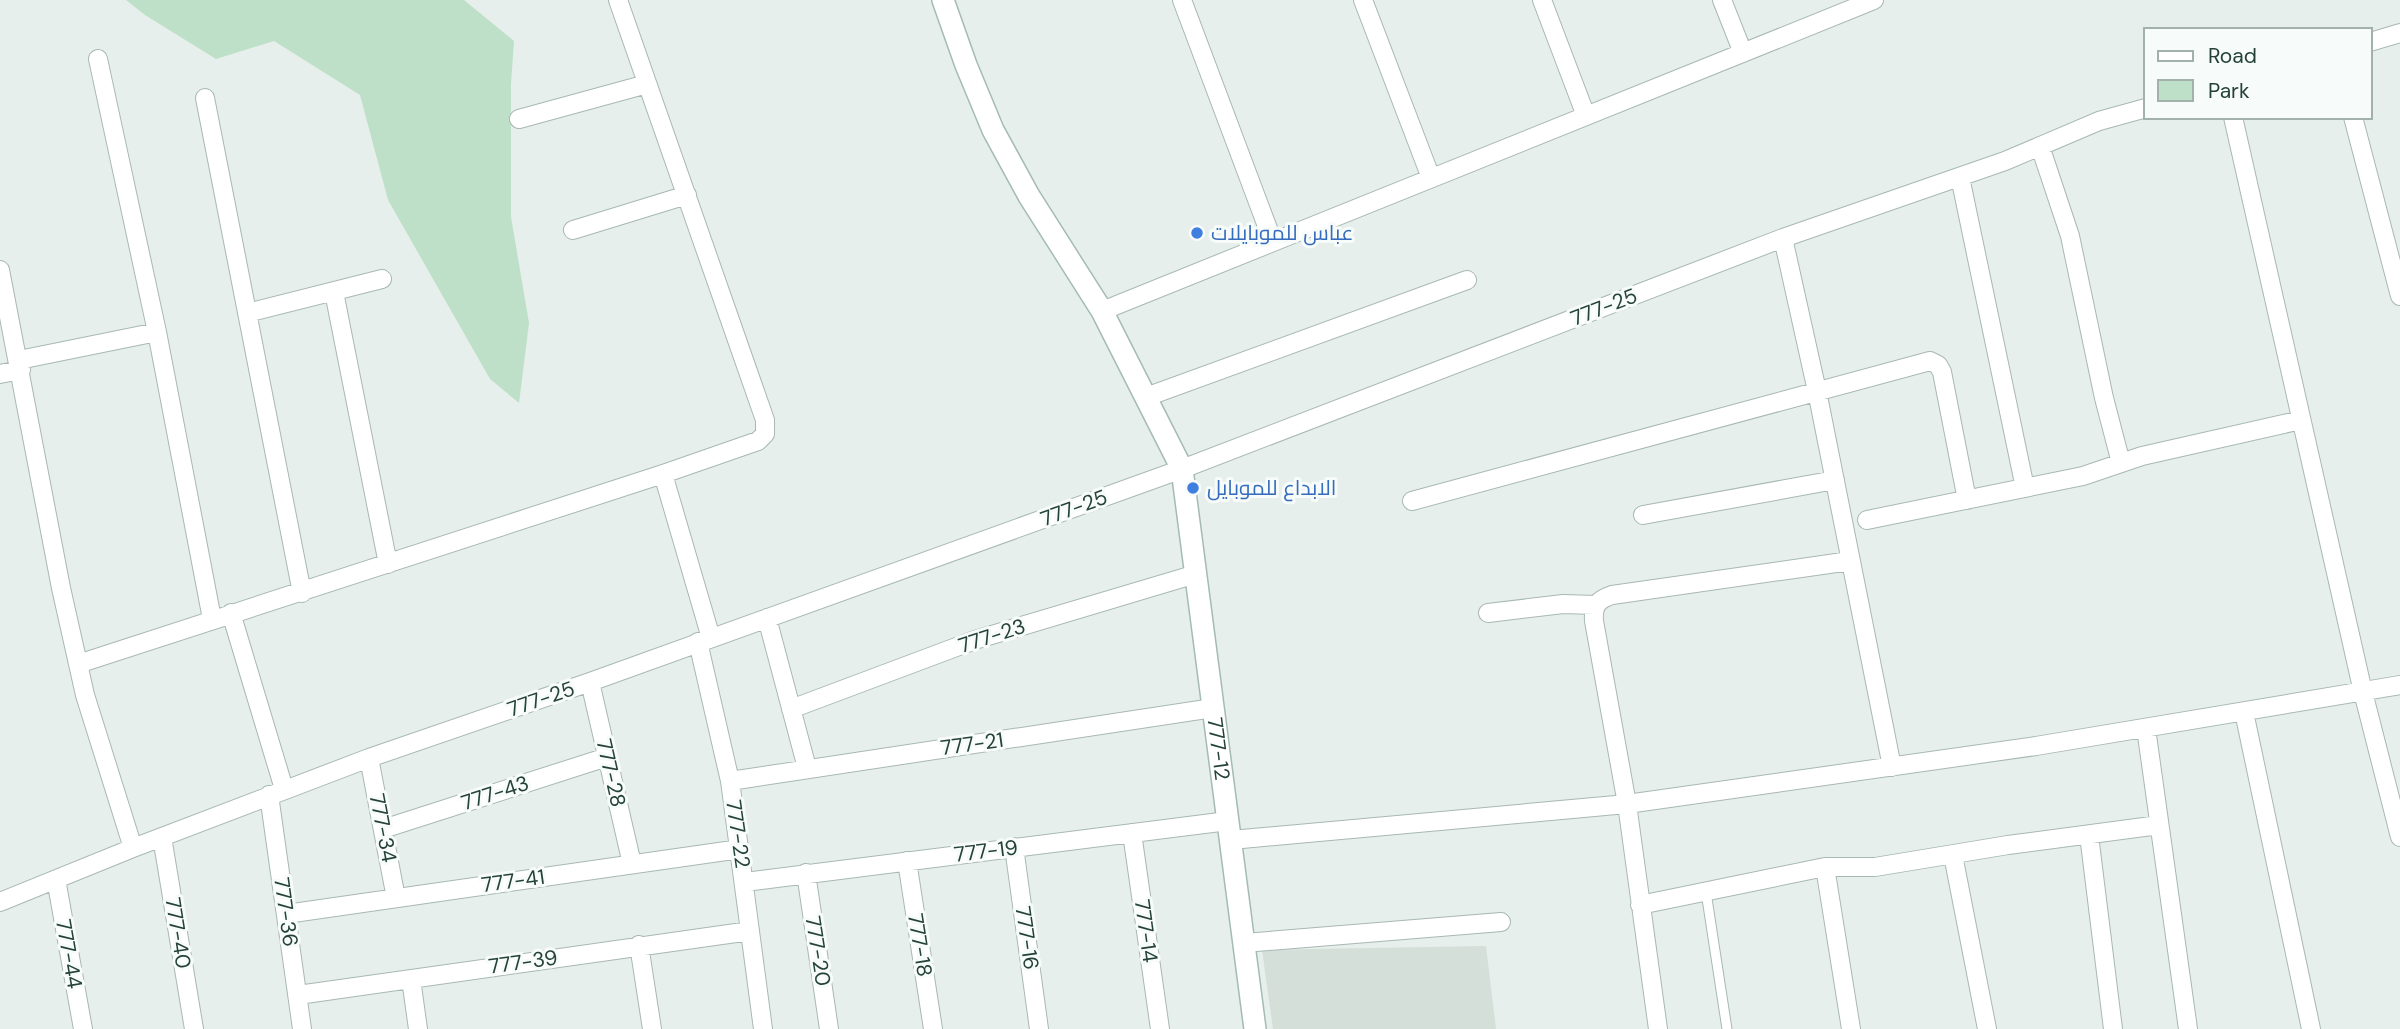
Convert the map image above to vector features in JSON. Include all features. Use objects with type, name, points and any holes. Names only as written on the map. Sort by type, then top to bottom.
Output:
[{"type":"street","points":[[78,664],[663,474],[758,441],[765,434],[765,420],[618,0]]},
{"type":"street","name":"777-12","points":[[943,0],[993,130],[1029,196],[1102,311],[1182,470],[1255,1029]]},
{"type":"street","points":[[1182,0],[1273,242]]},
{"type":"street","points":[[1363,0],[1431,178]]},
{"type":"street","points":[[1542,0],[1586,116]]},
{"type":"street","points":[[1722,0],[1743,53]]},
{"type":"street","points":[[1102,311],[1874,0]]},
{"type":"street","points":[[2372,41],[2400,33]]},
{"type":"street","points":[[98,59],[157,332],[212,620]]},
{"type":"street","points":[[519,119],[647,84]]},
{"type":"street","points":[[205,98],[302,593]]},
{"type":"street","name":"777-25","points":[[0,902],[276,792],[1182,470],[1783,238],[1960,177],[2099,121],[2144,109]]},
{"type":"street","points":[[2233,119],[2363,692],[2400,837]]},
{"type":"street","points":[[2354,119],[2400,296]]},
{"type":"street","points":[[2040,146],[2070,236],[2104,398],[2121,463]]},
{"type":"street","points":[[1960,177],[2025,488]]},
{"type":"street","points":[[573,230],[687,195]]},
{"type":"street","points":[[1783,238],[1817,391],[1892,767]]},
{"type":"street","points":[[0,270],[78,664],[133,848]]},
{"type":"street","points":[[247,313],[383,279]]},
{"type":"street","points":[[1146,397],[1467,280]]},
{"type":"street","points":[[334,292],[388,565]]},
{"type":"street","points":[[0,374],[20,365],[157,332]]},
{"type":"street","points":[[1412,501],[1930,361],[1938,365],[1942,372],[1967,500]]},
{"type":"street","points":[[1867,520],[2083,476],[2142,456],[2301,420]]},
{"type":"street","name":"777-22","points":[[663,474],[704,640],[730,781],[763,1029]]},
{"type":"street","points":[[1643,516],[1835,480]]},
{"type":"street","points":[[1658,1029],[1627,804],[1594,621],[1595,606],[1600,600],[1612,596],[1850,562]]},
{"type":"street","name":"777-23","points":[[791,709],[975,640],[1196,574]]},
{"type":"street","points":[[1488,613],[1563,604],[1595,606]]},
{"type":"street","name":"777-36","points":[[231,613],[276,792],[286,914],[302,1029]]},
{"type":"street","points":[[766,618],[807,768]]},
{"type":"street","name":"777-28","points":[[590,682],[632,864]]},
{"type":"street","name":"777-19","points":[[745,882],[1132,833],[1229,830],[1627,804],[2146,728],[2400,685]]},
{"type":"street","name":"777-21","points":[[730,781],[1213,708]]},
{"type":"street","points":[[2244,712],[2311,1029]]},
{"type":"street","points":[[2146,728],[2188,1029]]},
{"type":"street","name":"777-43","points":[[383,828],[607,757]]},
{"type":"street","name":"777-34","points":[[369,758],[396,898]]},
{"type":"street","points":[[1640,905],[1825,867],[1875,867],[2008,845],[2159,825]]},
{"type":"street","name":"777-14","points":[[1132,833],[1160,1029]]},
{"type":"street","points":[[2089,835],[2113,1029]]},
{"type":"street","name":"777-40","points":[[162,837],[194,1029]]},
{"type":"street","name":"777-16","points":[[1014,847],[1040,1029]]},
{"type":"street","name":"777-41","points":[[286,914],[740,849]]},
{"type":"street","points":[[1953,855],[1987,1029]]},
{"type":"street","name":"777-18","points":[[907,861],[933,1029]]},
{"type":"street","points":[[1825,867],[1851,1029]]},
{"type":"street","name":"777-20","points":[[806,873],[829,1029]]},
{"type":"street","name":"777-44","points":[[56,879],[83,1029]]},
{"type":"street","points":[[1244,943],[1501,922]]},
{"type":"street","name":"777-39","points":[[298,995],[750,931]]},
{"type":"street","points":[[639,945],[652,1029]]},
{"type":"street","points":[[411,979],[418,1029]]},
{"type":"lane","points":[[1706,892],[1727,1029]]},
{"type":"shaded area","points":[[1486,946],[1496,1029],[1273,1029],[1262,950]]},
{"type":"green space","points":[[126,0],[464,0],[514,41],[511,84],[511,217],[529,323],[519,403],[490,379],[388,200],[360,95],[274,41],[216,59],[145,15]]},
{"type":"place","name":"عباس للموبايلات","points":[[1197,233]]},
{"type":"place","name":"الابداع للموبايل","points":[[1193,488]]}]
